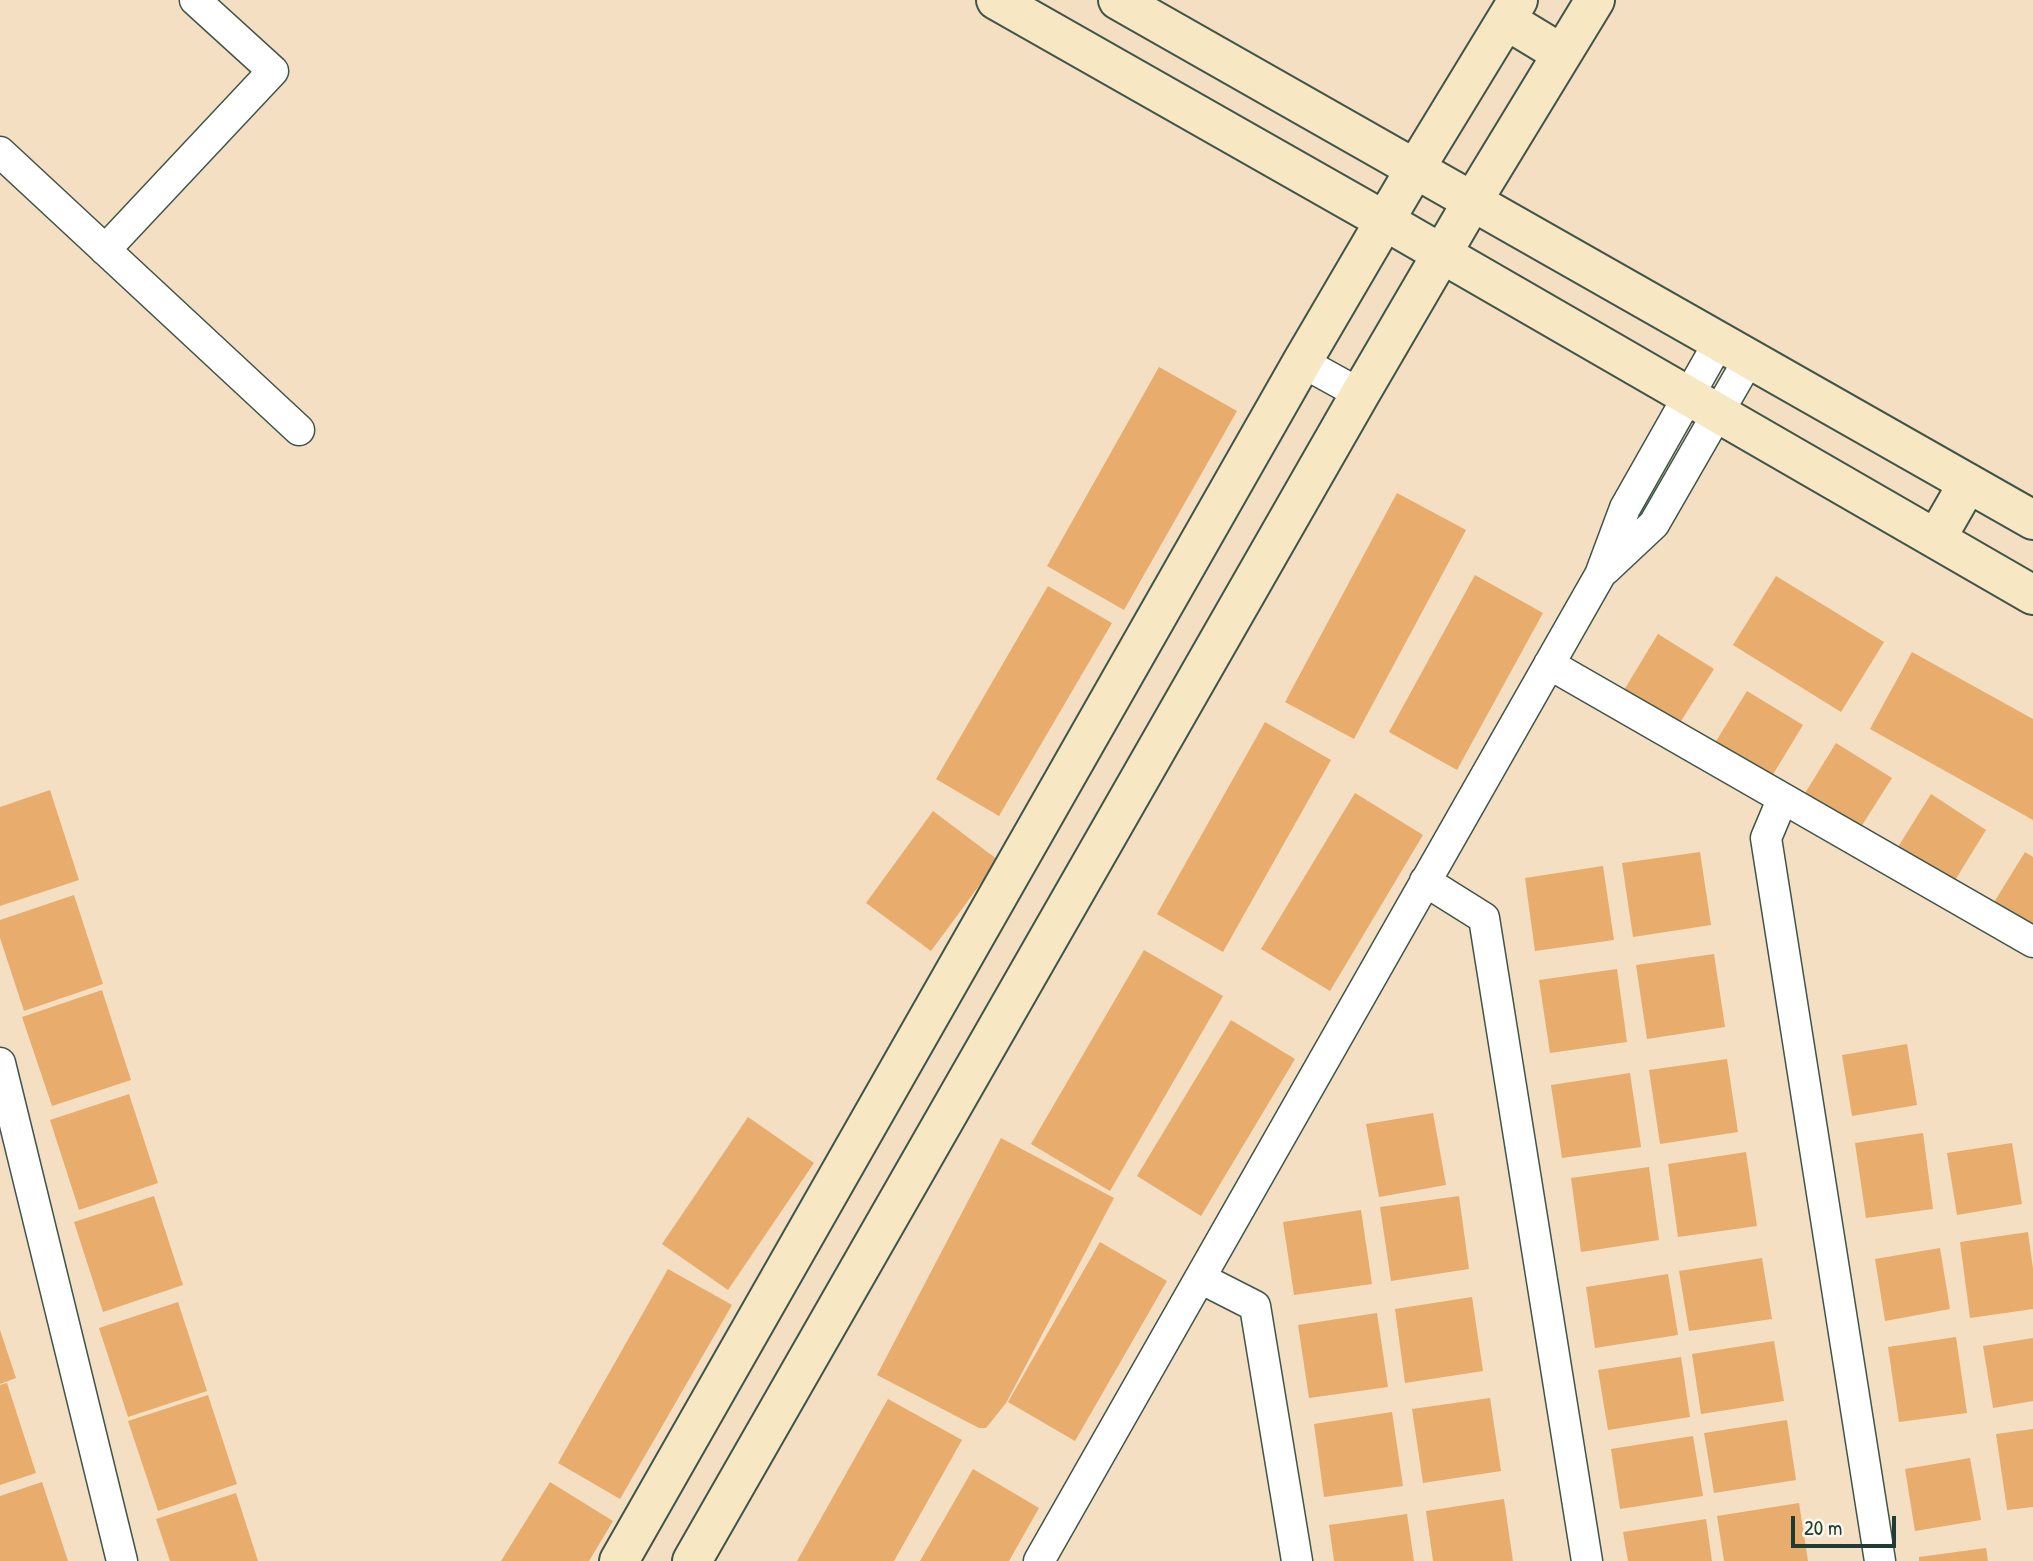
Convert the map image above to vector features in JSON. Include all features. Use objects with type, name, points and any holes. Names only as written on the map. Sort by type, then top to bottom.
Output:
[{"type":"street","points":[[105,250],[273,71],[195,0]]},
{"type":"street","points":[[996,0],[2033,595]]},
{"type":"street","points":[[1118,0],[2033,520]]},
{"type":"street","points":[[692,1561],[1360,394],[1472,202],[1595,0]]},
{"type":"street","points":[[619,1561],[1302,362],[1512,10],[1562,54]]},
{"type":"street","points":[[1167,97],[1198,46]]},
{"type":"street","points":[[0,152],[299,430]]},
{"type":"street","points":[[1039,1561],[1600,575],[1625,508],[1703,405],[1734,351]]},
{"type":"street","points":[[1302,362],[1360,394]]},
{"type":"street","points":[[1937,539],[1968,483]]},
{"type":"street","points":[[1549,664],[2033,942]]},
{"type":"street","points":[[1782,800],[1766,838],[1880,1561]]},
{"type":"street","points":[[1425,881],[1484,918],[1587,1561]]},
{"type":"street","points":[[0,1063],[122,1561]]},
{"type":"street","points":[[1200,1278],[1255,1306],[1297,1561]]},
{"type":"building","points":[[1159,367],[1237,411],[1124,610],[1047,566]]},
{"type":"building","points":[[1397,493],[1466,530],[1354,739],[1285,702]]},
{"type":"building","points":[[1475,575],[1543,613],[1457,770],[1389,732]]},
{"type":"building","points":[[1776,576],[1884,642],[1841,712],[1733,645]]},
{"type":"building","points":[[1048,586],[1112,623],[999,816],[936,779]]},
{"type":"building","points":[[1658,634],[1714,669],[1676,729],[1621,695]]},
{"type":"building","points":[[1912,652],[2033,719],[2033,820],[1870,729]]},
{"type":"building","points":[[1747,691],[1803,725],[1766,786],[1710,751]]},
{"type":"building","points":[[1265,722],[1331,760],[1223,952],[1157,914]]},
{"type":"building","points":[[1836,743],[1892,778],[1854,838],[1799,803]]},
{"type":"building","points":[[50,790],[79,880],[0,906],[0,807]]},
{"type":"building","points":[[1355,793],[1423,835],[1330,991],[1261,949]]},
{"type":"building","points":[[1931,794],[1986,830],[1949,890],[1893,855]]},
{"type":"building","points":[[933,811],[998,860],[931,951],[866,903]]},
{"type":"building","points":[[1700,852],[1711,925],[1633,937],[1622,863]]},
{"type":"building","points":[[2025,852],[2033,857],[2033,940],[1988,912]]},
{"type":"building","points":[[1603,866],[1614,940],[1535,951],[1525,878]]},
{"type":"building","points":[[74,895],[103,984],[24,1011],[0,938],[0,920]]},
{"type":"building","points":[[1144,950],[1223,996],[1110,1191],[1031,1144]]},
{"type":"building","points":[[1714,954],[1725,1027],[1647,1039],[1636,965]]},
{"type":"building","points":[[1617,969],[1627,1042],[1550,1053],[1539,980]]},
{"type":"building","points":[[102,990],[131,1080],[52,1106],[22,1017]]},
{"type":"building","points":[[1231,1020],[1295,1059],[1201,1216],[1137,1176]]},
{"type":"building","points":[[1907,1044],[1917,1105],[1852,1116],[1842,1055]]},
{"type":"building","points":[[1727,1059],[1738,1132],[1660,1144],[1649,1070]]},
{"type":"building","points":[[1630,1073],[1641,1147],[1562,1158],[1551,1085]]},
{"type":"building","points":[[129,1094],[158,1183],[79,1210],[50,1120]]},
{"type":"building","points":[[1433,1113],[1446,1185],[1379,1197],[1366,1124]]},
{"type":"building","points":[[748,1117],[814,1163],[728,1290],[662,1244]]},
{"type":"building","points":[[1923,1133],[1933,1209],[1866,1218],[1855,1143]]},
{"type":"building","points":[[1001,1138],[1114,1198],[1006,1403],[986,1428],[979,1428],[877,1375]]},
{"type":"building","points":[[2012,1143],[2022,1204],[1957,1215],[1947,1153]]},
{"type":"building","points":[[1746,1152],[1757,1226],[1678,1237],[1668,1164]]},
{"type":"building","points":[[1649,1167],[1659,1240],[1581,1252],[1571,1178]]},
{"type":"building","points":[[154,1196],[183,1285],[103,1312],[74,1222]]},
{"type":"building","points":[[1459,1196],[1469,1269],[1391,1281],[1380,1207]]},
{"type":"building","points":[[1361,1210],[1372,1284],[1294,1295],[1283,1222]]},
{"type":"building","points":[[2028,1232],[2033,1269],[2033,1309],[1970,1318],[1960,1242]]},
{"type":"building","points":[[1100,1242],[1167,1281],[1075,1441],[1008,1402]]},
{"type":"building","points":[[1940,1248],[1950,1309],[1885,1321],[1875,1259]]},
{"type":"building","points":[[1762,1258],[1772,1319],[1689,1331],[1679,1271]]},
{"type":"building","points":[[668,1269],[732,1305],[620,1499],[558,1463]]},
{"type":"building","points":[[1668,1274],[1678,1335],[1595,1348],[1586,1287]]},
{"type":"building","points":[[1472,1297],[1483,1371],[1405,1383],[1395,1309]]},
{"type":"building","points":[[178,1302],[207,1391],[128,1417],[99,1328]]},
{"type":"building","points":[[1377,1313],[1388,1387],[1309,1398],[1298,1325]]},
{"type":"building","points":[[0,1330],[16,1378],[0,1384]]},
{"type":"building","points":[[1956,1337],[1967,1413],[1899,1422],[1888,1347]]},
{"type":"building","points":[[2033,1338],[2033,1401],[1993,1408],[1983,1346]]},
{"type":"building","points":[[1774,1341],[1784,1401],[1701,1414],[1692,1354]]},
{"type":"building","points":[[1681,1357],[1690,1417],[1608,1430],[1598,1370]]},
{"type":"building","points":[[7,1383],[36,1473],[0,1485],[0,1385]]},
{"type":"building","points":[[208,1395],[237,1484],[158,1511],[128,1421]]},
{"type":"building","points":[[1490,1398],[1501,1471],[1423,1483],[1412,1409]]},
{"type":"building","points":[[888,1399],[962,1440],[894,1561],[797,1561]]},
{"type":"building","points":[[1392,1412],[1403,1486],[1324,1497],[1314,1424]]},
{"type":"building","points":[[1787,1420],[1796,1480],[1714,1493],[1704,1433]]},
{"type":"building","points":[[2033,1429],[2033,1507],[2007,1510],[1996,1434]]},
{"type":"building","points":[[1693,1436],[1703,1496],[1620,1509],[1611,1449]]},
{"type":"building","points":[[1970,1458],[1981,1520],[1915,1531],[1905,1469]]},
{"type":"building","points":[[973,1469],[1039,1508],[1009,1561],[920,1561]]},
{"type":"building","points":[[42,1482],[68,1561],[0,1561],[0,1496]]},
{"type":"building","points":[[550,1482],[613,1521],[589,1561],[501,1561]]},
{"type":"building","points":[[236,1493],[258,1561],[170,1561],[156,1519]]},
{"type":"building","points":[[1504,1499],[1513,1561],[1433,1561],[1426,1511]]},
{"type":"building","points":[[1799,1503],[1808,1561],[1724,1561],[1717,1516]]},
{"type":"building","points":[[1407,1514],[1414,1561],[1334,1561],[1329,1525]]},
{"type":"building","points":[[1706,1519],[1712,1561],[1628,1561],[1623,1532]]},
{"type":"building","points":[[1986,1548],[1988,1561],[1919,1561],[1919,1557]]}]
